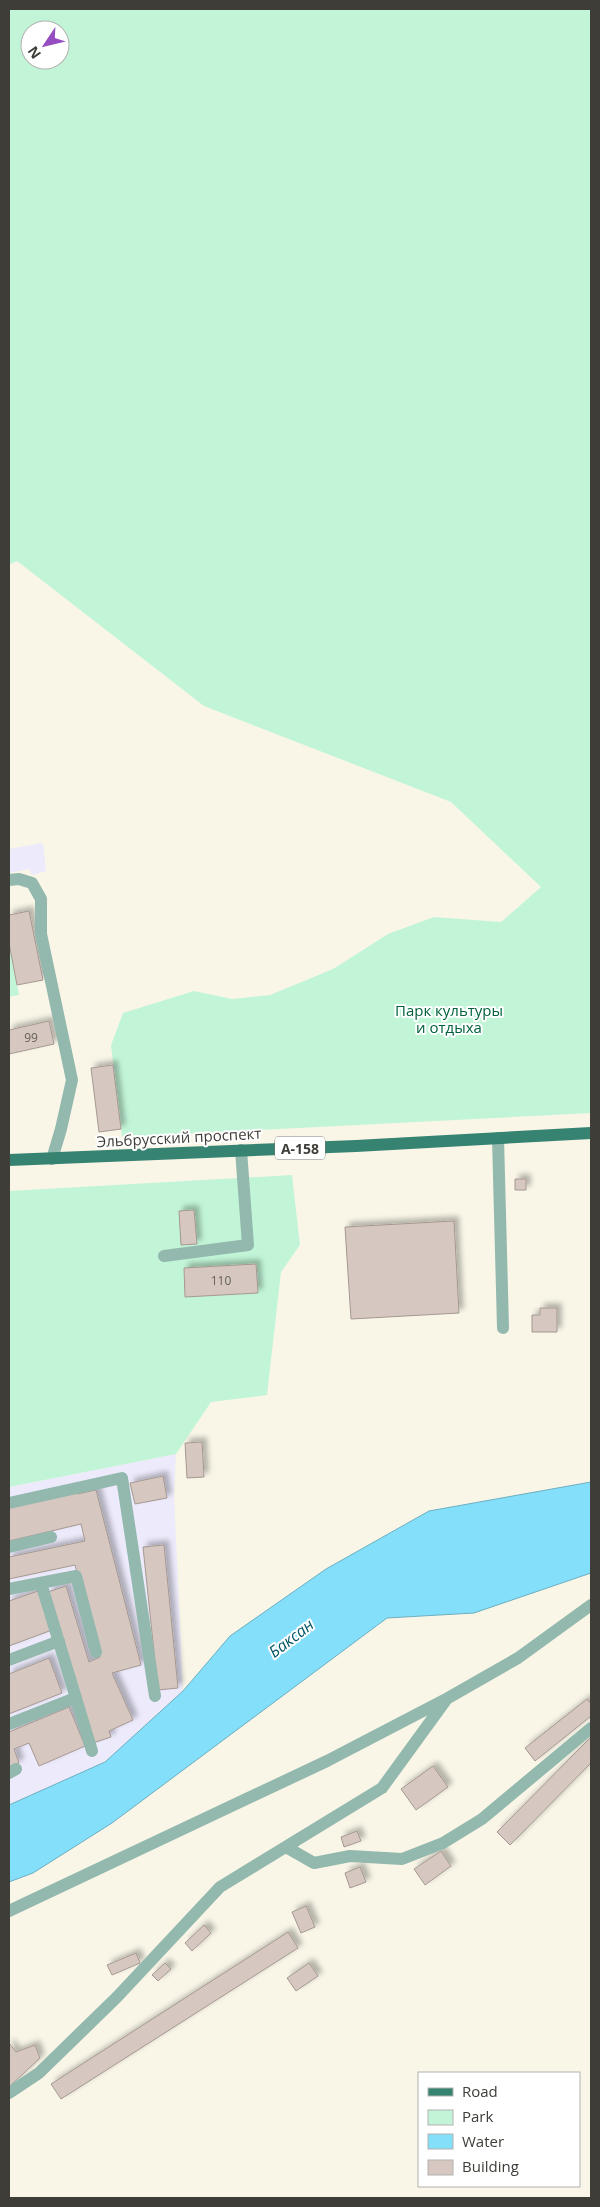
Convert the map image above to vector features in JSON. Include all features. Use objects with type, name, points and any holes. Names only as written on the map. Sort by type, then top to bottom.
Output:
[{"type":"main road","name":"Эльбрусский проспект","points":[[9,1160],[591,1133]]},
{"type":"street","points":[[9,880],[18,879],[32,883],[41,899],[41,934],[72,1080],[52,1159]]},
{"type":"street","points":[[498,1138],[503,1328]]},
{"type":"street","points":[[164,1256],[248,1245],[241,1150]]},
{"type":"street","points":[[9,1503],[122,1478],[155,1696]]},
{"type":"street","points":[[9,1547],[51,1537]]},
{"type":"street","points":[[9,1589],[76,1576],[96,1652]]},
{"type":"street","points":[[41,1582],[92,1751]]},
{"type":"street","points":[[9,1911],[327,1761],[448,1698],[518,1658],[591,1605]]},
{"type":"street","points":[[9,1660],[59,1641]]},
{"type":"street","points":[[9,1724],[76,1698]]},
{"type":"street","points":[[9,2094],[39,2073],[54,2059],[117,1997],[220,1887],[382,1788],[448,1698]]},
{"type":"street","points":[[286,1847],[314,1863],[350,1856],[402,1859],[426,1850],[443,1843],[482,1819],[591,1728]]},
{"type":"shaded area","points":[[43,843],[46,871],[32,875],[29,869],[9,873],[9,849]]},
{"type":"shaded area","points":[[176,1454],[174,1495],[183,1691],[105,1762],[9,1805],[9,1487]]},
{"type":"green space","name":"Парк культуры и отдыха","points":[[9,9],[591,9],[591,1113],[122,1137],[111,1045],[123,1013],[194,991],[232,999],[270,995],[333,969],[388,934],[434,917],[501,922],[541,887],[451,802],[204,706],[17,561],[9,565]]},
{"type":"green space","points":[[9,943],[19,995],[9,997]]},
{"type":"green space","points":[[292,1175],[300,1245],[281,1272],[267,1395],[211,1402],[176,1454],[9,1487],[9,1191]]},
{"type":"water","name":"Баксан","points":[[591,1482],[591,1573],[474,1613],[387,1618],[112,1823],[33,1873],[9,1882],[9,1805],[105,1762],[183,1691],[230,1636],[326,1569],[429,1511]]},
{"type":"building","points":[[29,911],[43,980],[17,985],[9,943],[9,915]]},
{"type":"building","points":[[49,1021],[54,1044],[9,1054],[9,1030]]},
{"type":"building","points":[[113,1065],[121,1129],[99,1132],[91,1068]]},
{"type":"building","points":[[515,1179],[526,1179],[526,1190],[515,1190]]},
{"type":"building","points":[[194,1210],[197,1244],[181,1245],[179,1211]]},
{"type":"building","points":[[454,1221],[459,1313],[351,1319],[345,1227]]},
{"type":"building","points":[[256,1264],[258,1293],[185,1297],[184,1268]]},
{"type":"building","points":[[540,1308],[557,1308],[557,1332],[532,1332],[532,1315],[540,1315]]},
{"type":"building","points":[[202,1442],[204,1477],[187,1478],[185,1443]]},
{"type":"building","points":[[163,1476],[167,1498],[135,1504],[130,1483]]},
{"type":"building","points":[[96,1490],[141,1665],[112,1673],[133,1720],[109,1731],[111,1737],[93,1743],[48,1592],[66,1586],[89,1662],[100,1657],[75,1565],[9,1579],[9,1557],[85,1541],[81,1524],[9,1541],[9,1506],[76,1491],[77,1494]]},
{"type":"building","points":[[164,1545],[178,1688],[158,1690],[143,1547]]},
{"type":"building","points":[[38,1591],[52,1630],[9,1646],[9,1601]]},
{"type":"building","points":[[49,1658],[62,1693],[9,1714],[9,1674]]},
{"type":"building","points":[[587,1699],[591,1704],[591,1716],[535,1761],[525,1748]]},
{"type":"building","points":[[69,1707],[85,1746],[39,1766],[29,1743],[14,1749],[19,1763],[9,1767],[9,1732]]},
{"type":"building","points":[[591,1737],[591,1763],[510,1845],[497,1832]]},
{"type":"building","points":[[433,1766],[448,1787],[416,1810],[401,1789]]},
{"type":"building","points":[[357,1831],[361,1841],[344,1847],[341,1837]]},
{"type":"building","points":[[441,1851],[451,1866],[425,1885],[414,1869]]},
{"type":"building","points":[[360,1867],[366,1882],[350,1888],[345,1873]]},
{"type":"building","points":[[306,1906],[315,1927],[301,1933],[292,1912]]},
{"type":"building","points":[[204,1925],[211,1933],[192,1951],[185,1943]]},
{"type":"building","points":[[288,1932],[298,1948],[61,2099],[51,2084]]},
{"type":"building","points":[[136,1953],[140,1963],[112,1975],[107,1965]]},
{"type":"building","points":[[165,1963],[171,1969],[158,1981],[152,1975]]},
{"type":"building","points":[[309,1963],[318,1976],[296,1991],[287,1978]]},
{"type":"building","points":[[9,2043],[16,2052],[35,2045],[40,2058],[9,2087]]}]
